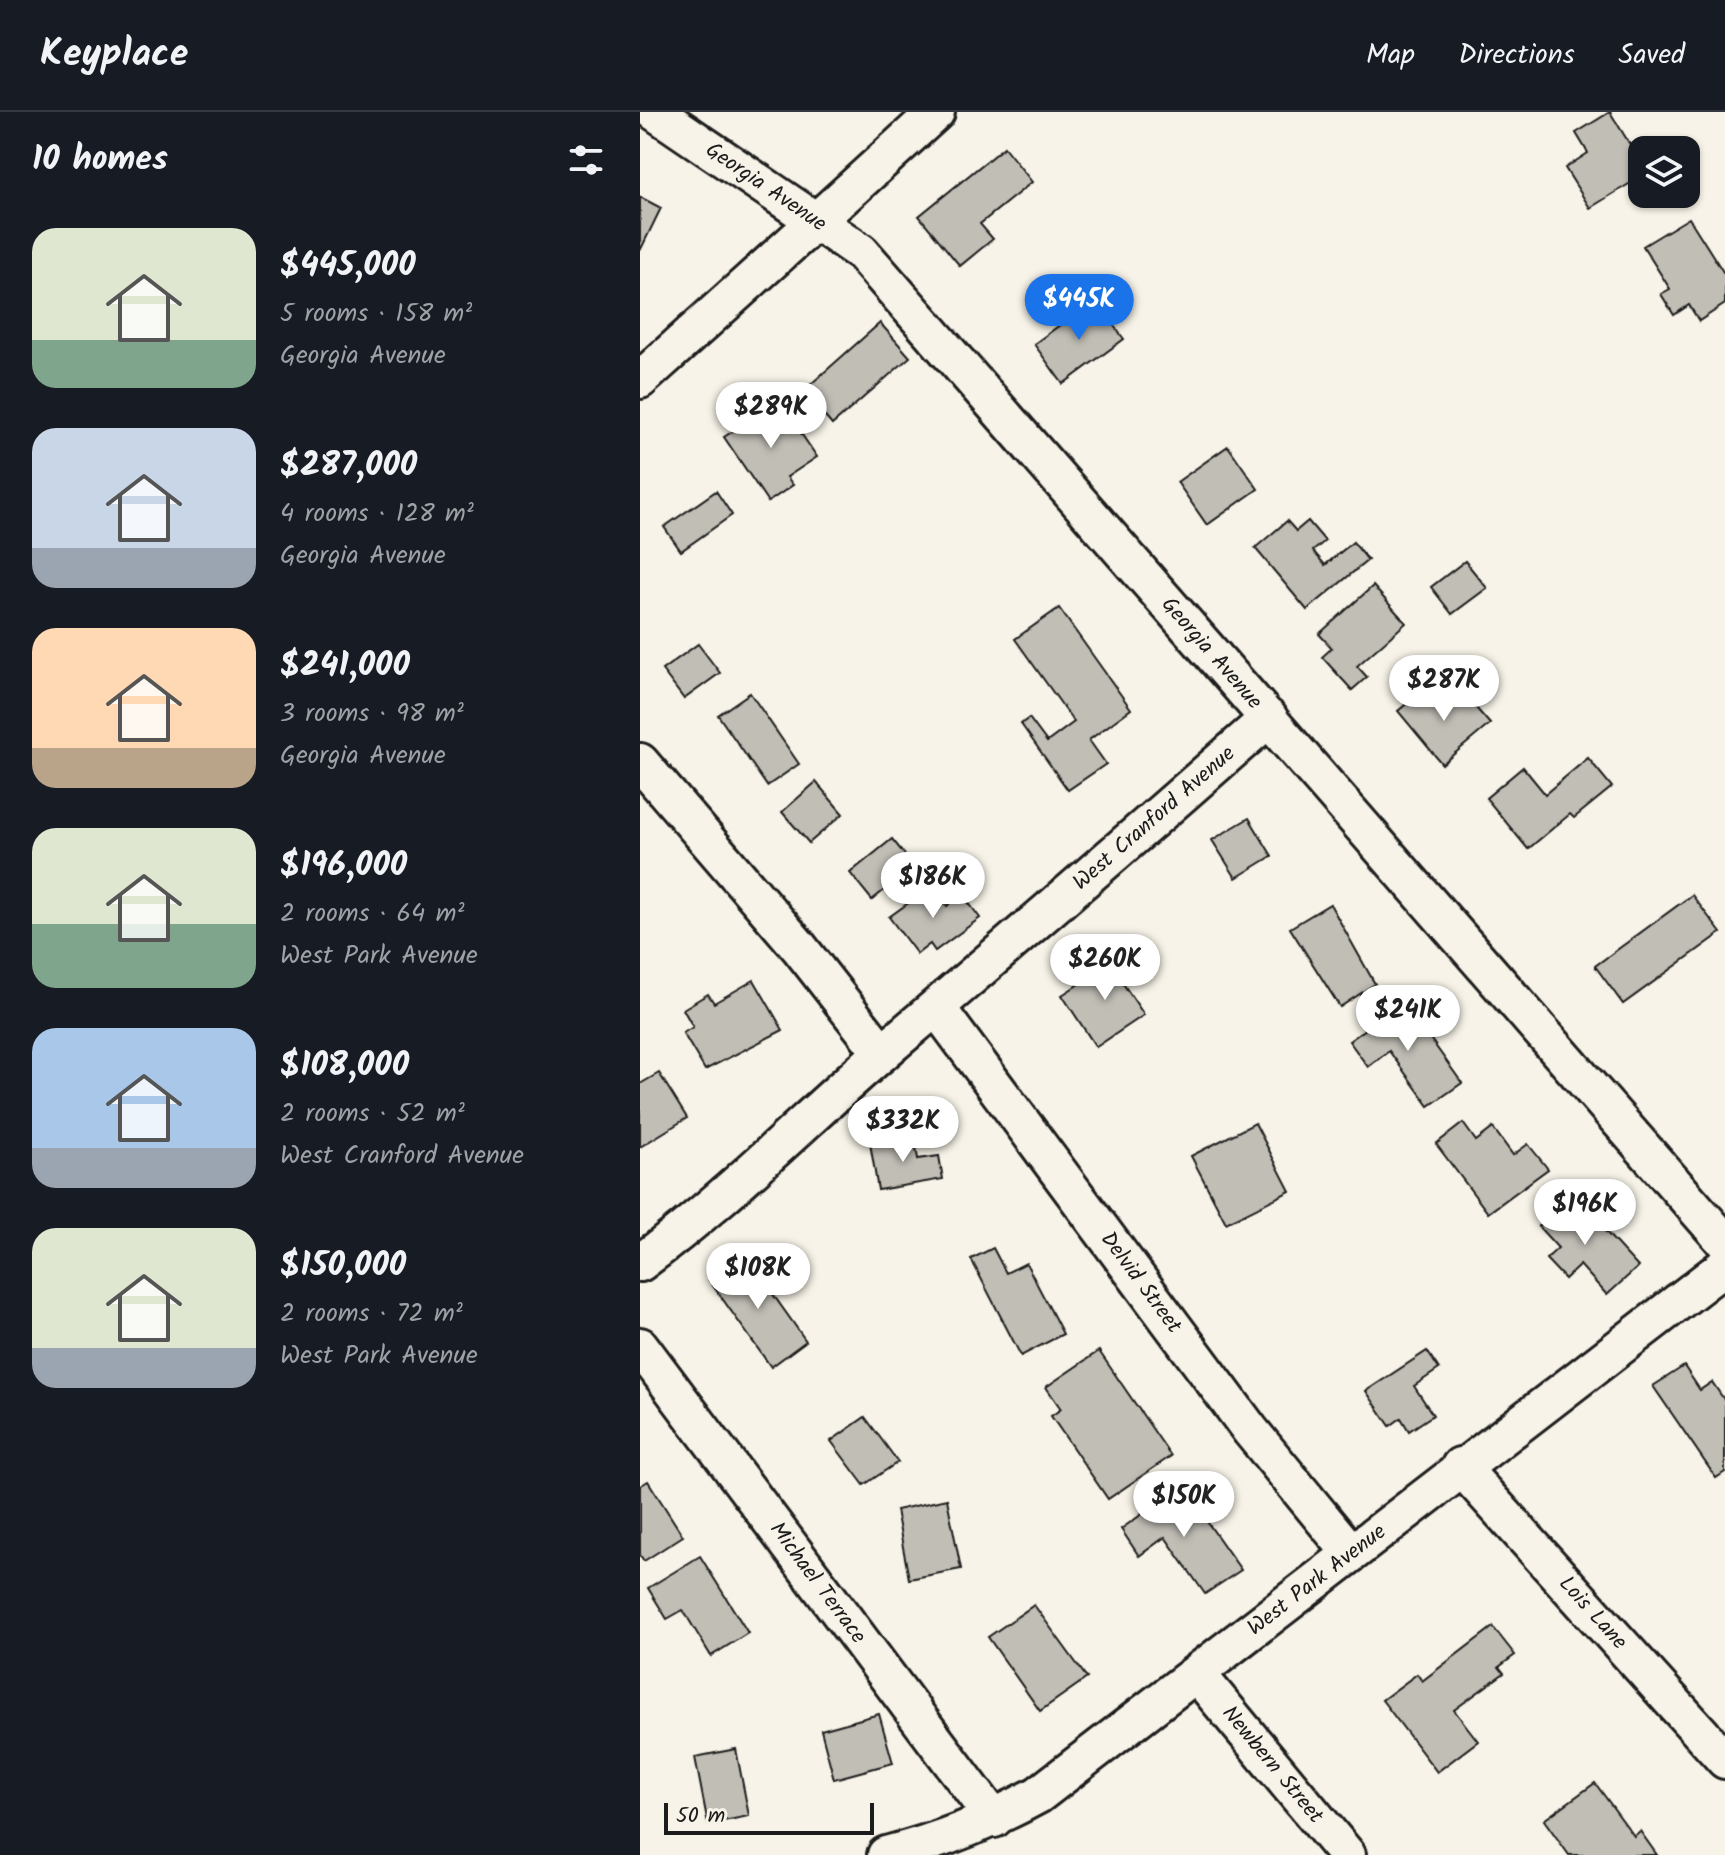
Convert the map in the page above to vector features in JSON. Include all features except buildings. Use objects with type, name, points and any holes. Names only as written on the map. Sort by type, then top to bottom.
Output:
[{"type":"street","name":"Georgia Avenue","points":[[655,112],[861,252],[1725,1242]]},
{"type":"street","points":[[640,380],[771,266],[816,220],[936,112]]},
{"type":"street","name":"West Cranford Avenue","points":[[640,1263],[685,1230],[882,1053],[1269,718]]},
{"type":"street","points":[[640,762],[799,947],[882,1053]]},
{"type":"street","name":"Delvid Street","points":[[937,1008],[1250,1430],[1351,1553]]},
{"type":"street","name":"West Park Avenue","points":[[886,1855],[938,1842],[994,1819],[1038,1795],[1460,1466],[1725,1266]]},
{"type":"street","name":"Michael Terrace","points":[[640,1346],[994,1819]]},
{"type":"street","name":"Lois Lane","points":[[1460,1466],[1725,1760]]},
{"type":"street","name":"Newbern Street","points":[[1197,1674],[1347,1855]]}]
